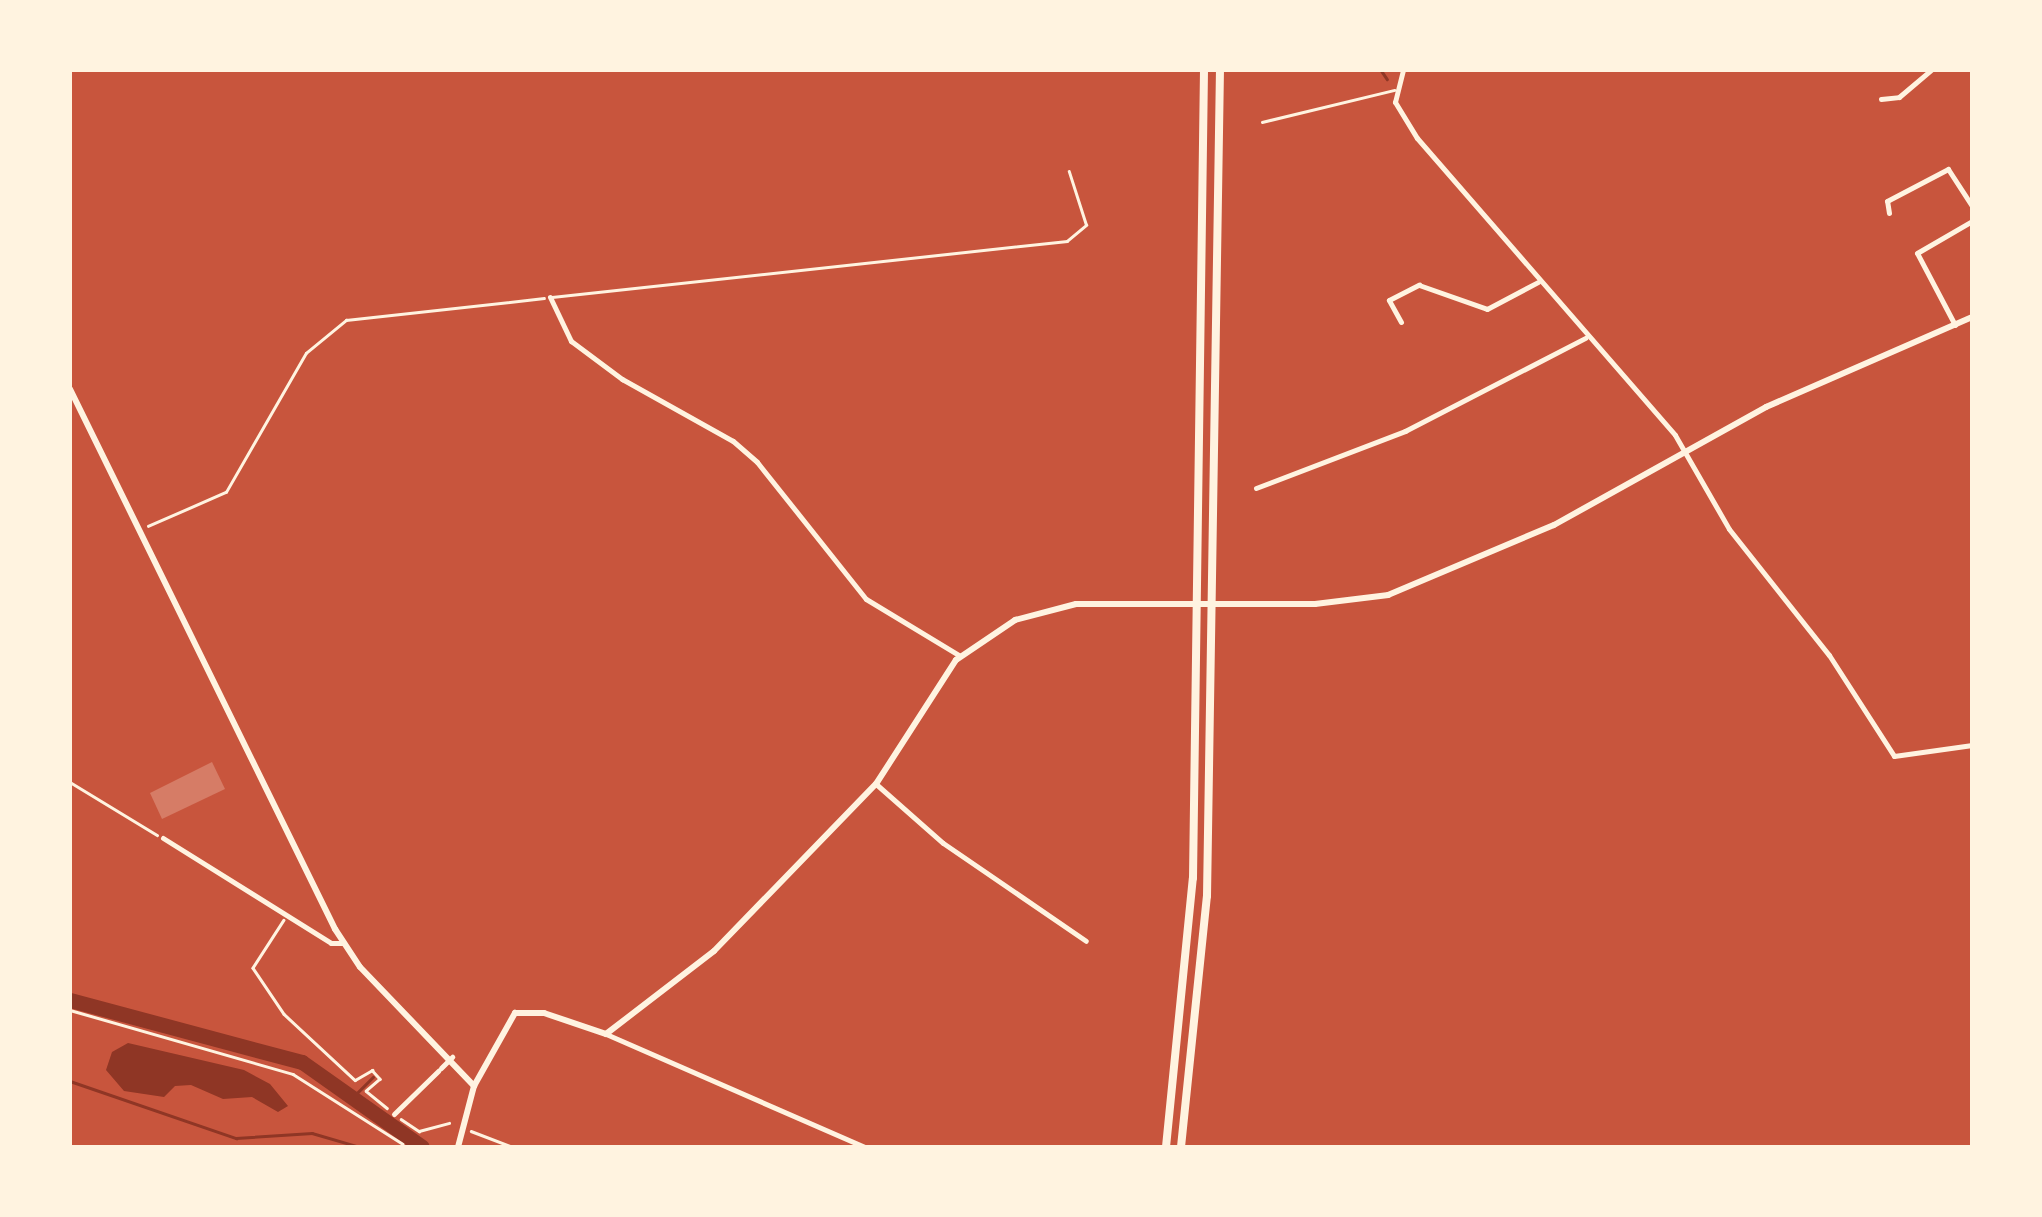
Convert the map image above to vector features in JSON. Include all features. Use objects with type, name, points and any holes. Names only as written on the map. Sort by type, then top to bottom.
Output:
[{"type":"highway","points":[[1166,1147],[1193,878],[1204,70]]},
{"type":"highway","points":[[1181,1147],[1208,896],[1220,70]]},
{"type":"street","points":[[1403,70],[1394,90],[1401,114],[1436,164],[1686,450],[1729,529],[1829,655],[1894,756],[1972,745]]},
{"type":"street","points":[[1882,99],[1899,96],[1932,70]]},
{"type":"street","points":[[1888,213],[1887,201],[1948,169],[1972,206]]},
{"type":"street","points":[[1954,325],[1917,253],[1972,220]]},
{"type":"street","points":[[1401,322],[1389,300],[1420,284],[1487,310],[1538,282]]},
{"type":"street","points":[[550,297],[571,341],[622,379],[733,441],[758,462],[866,599],[960,656]]},
{"type":"street","points":[[606,1034],[714,951],[876,784],[960,656],[1015,620],[1051,608],[1241,605],[1388,595],[1554,525],[1686,450],[1972,317]]},
{"type":"street","points":[[1256,488],[1404,431],[1585,338]]},
{"type":"street","points":[[70,389],[143,528],[174,606],[343,943],[474,1086]]},
{"type":"street","points":[[876,784],[943,844],[1086,941]]},
{"type":"street","points":[[163,838],[332,943],[343,943]]},
{"type":"street","points":[[458,1147],[474,1086],[515,1013],[544,1013],[606,1034],[865,1147]]},
{"type":"street","points":[[394,1114],[452,1058]]},
{"type":"street","points":[[314,1147],[326,1147]]},
{"type":"lane","points":[[1262,122],[1394,90]]},
{"type":"lane","points":[[550,297],[1068,241],[1086,225],[1069,172]]},
{"type":"path","points":[[143,528],[226,492],[306,354],[346,320],[550,297]]},
{"type":"path","points":[[70,782],[163,838]]},
{"type":"path","points":[[288,914],[254,968],[284,1014],[356,1080],[372,1070],[380,1078],[366,1092],[419,1132],[450,1123]]},
{"type":"path","points":[[70,1010],[293,1074],[403,1144]]},
{"type":"path","points":[[471,1132],[513,1147]]},
{"type":"shaded area","points":[[128,1043],[244,1070],[270,1084],[288,1106],[278,1112],[252,1097],[223,1099],[191,1085],[175,1086],[164,1097],[124,1091],[106,1070],[112,1052]]},
{"type":"building","points":[[212,762],[225,789],[162,819],[150,793]]},
{"type":"waterway","points":[[1381,70],[1387,79]]},
{"type":"waterway","points":[[70,1000],[302,1062],[422,1147]]},
{"type":"waterway","points":[[353,1097],[373,1077]]},
{"type":"waterway","points":[[70,1081],[236,1138],[312,1133],[360,1147]]}]
